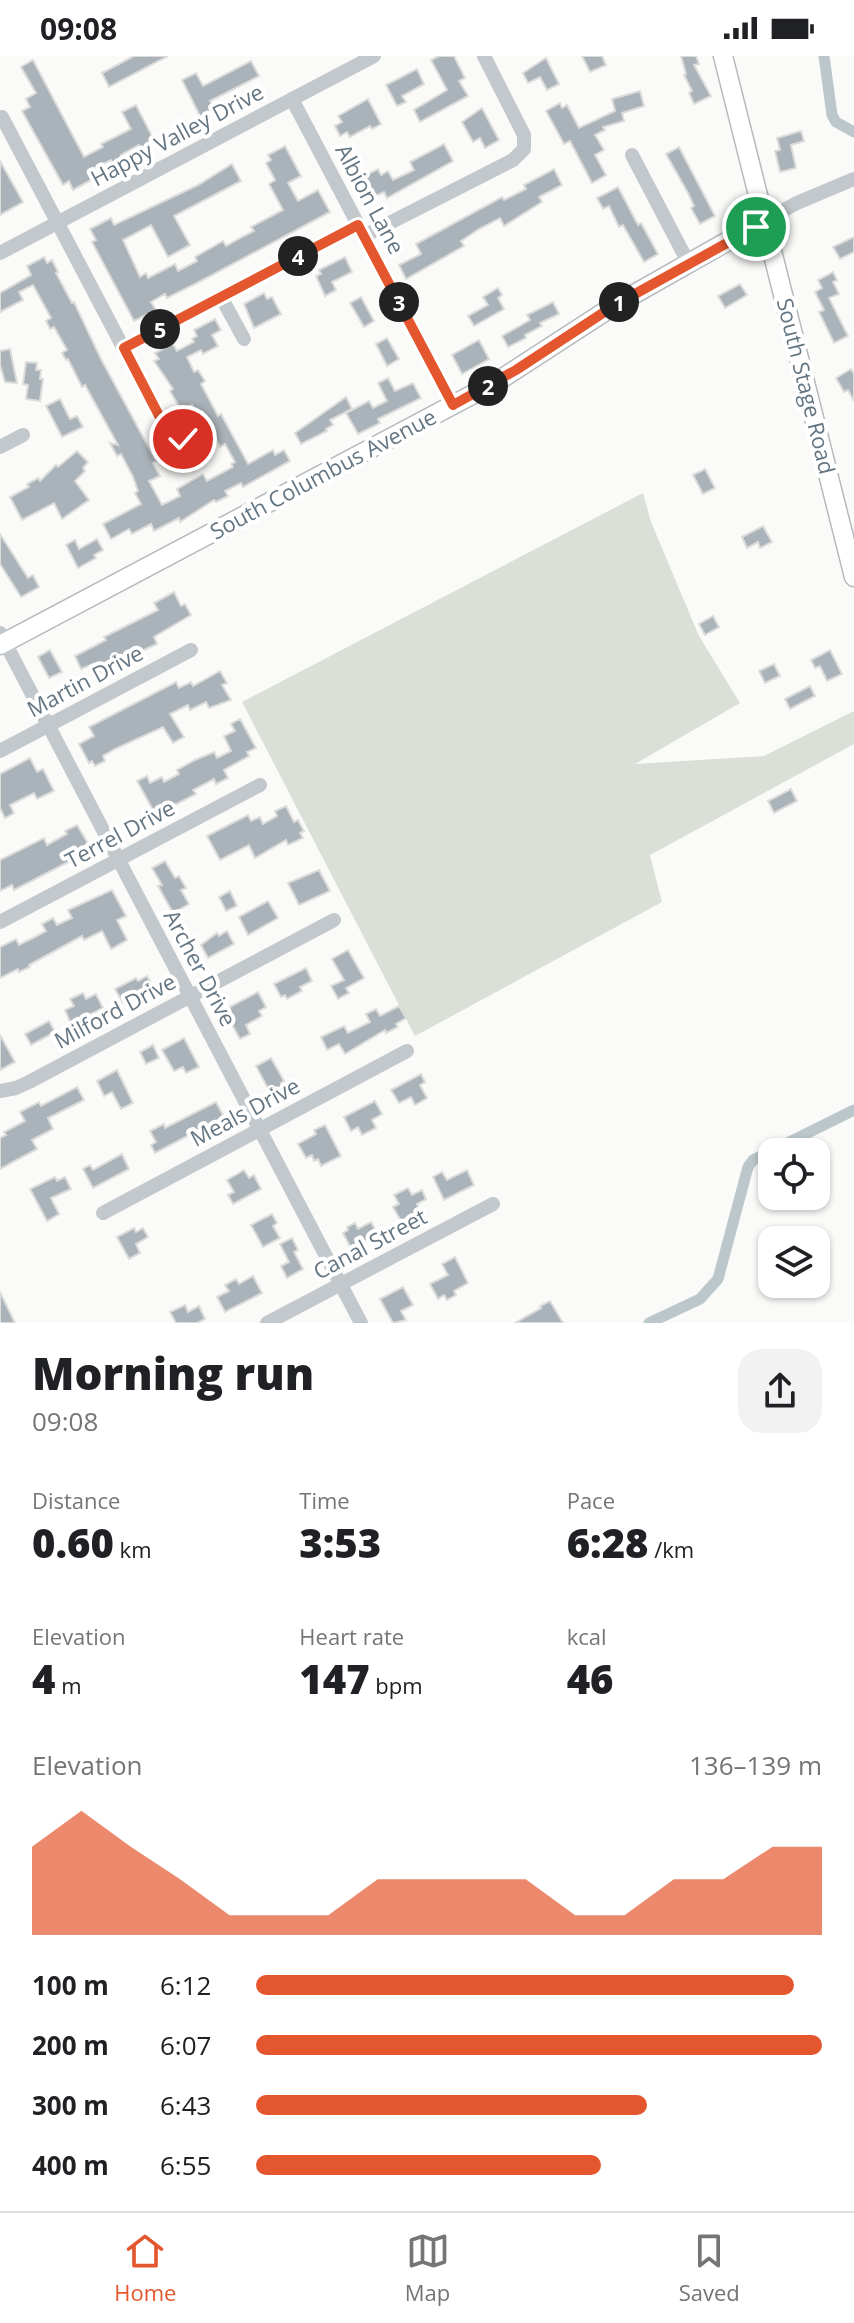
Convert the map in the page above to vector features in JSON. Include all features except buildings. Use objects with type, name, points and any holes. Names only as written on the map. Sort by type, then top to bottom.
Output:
[{"type":"main road","name":"South Stage Road","points":[[723,56],[854,577]]},
{"type":"main road","name":"South Columbus Avenue","points":[[2,640],[453,405],[507,375],[615,305],[765,220]]},
{"type":"street","name":"Happy Valley Drive","points":[[0,253],[374,56]]},
{"type":"street","points":[[124,348],[221,297],[513,160],[524,149],[524,135],[484,56]]},
{"type":"street","name":"Albion Lane","points":[[292,99],[453,405]]},
{"type":"street","points":[[2,117],[168,433],[183,439]]},
{"type":"street","points":[[632,155],[689,264]]},
{"type":"street","points":[[765,220],[854,179]]},
{"type":"street","points":[[221,297],[244,339]]},
{"type":"street","points":[[0,447],[23,435]]},
{"type":"street","name":"Archer Drive","points":[[2,640],[361,1323]]},
{"type":"street","name":"Martin Drive","points":[[0,751],[191,650]]},
{"type":"street","name":"Terrel Drive","points":[[0,922],[260,785]]},
{"type":"street","name":"Milford Drive","points":[[0,1091],[29,1082],[334,920]]},
{"type":"street","name":"Meals Drive","points":[[103,1213],[407,1051]]},
{"type":"street","name":"Canal Street","points":[[267,1323],[493,1204]]},
{"type":"shaded area","points":[[643,493],[651,522],[699,636],[740,703],[635,764],[764,756],[854,711],[854,744],[650,855],[662,902],[415,1036],[242,702]]},
{"type":"waterway","points":[[824,56],[832,115],[836,122],[854,132]]},
{"type":"waterway","points":[[649,1323],[700,1299],[718,1279],[748,1167],[753,1160],[854,1110]]},
{"type":"route","points":[[183,439],[168,433],[124,348],[358,225],[453,405],[516,370],[615,305],[756,227]]}]
